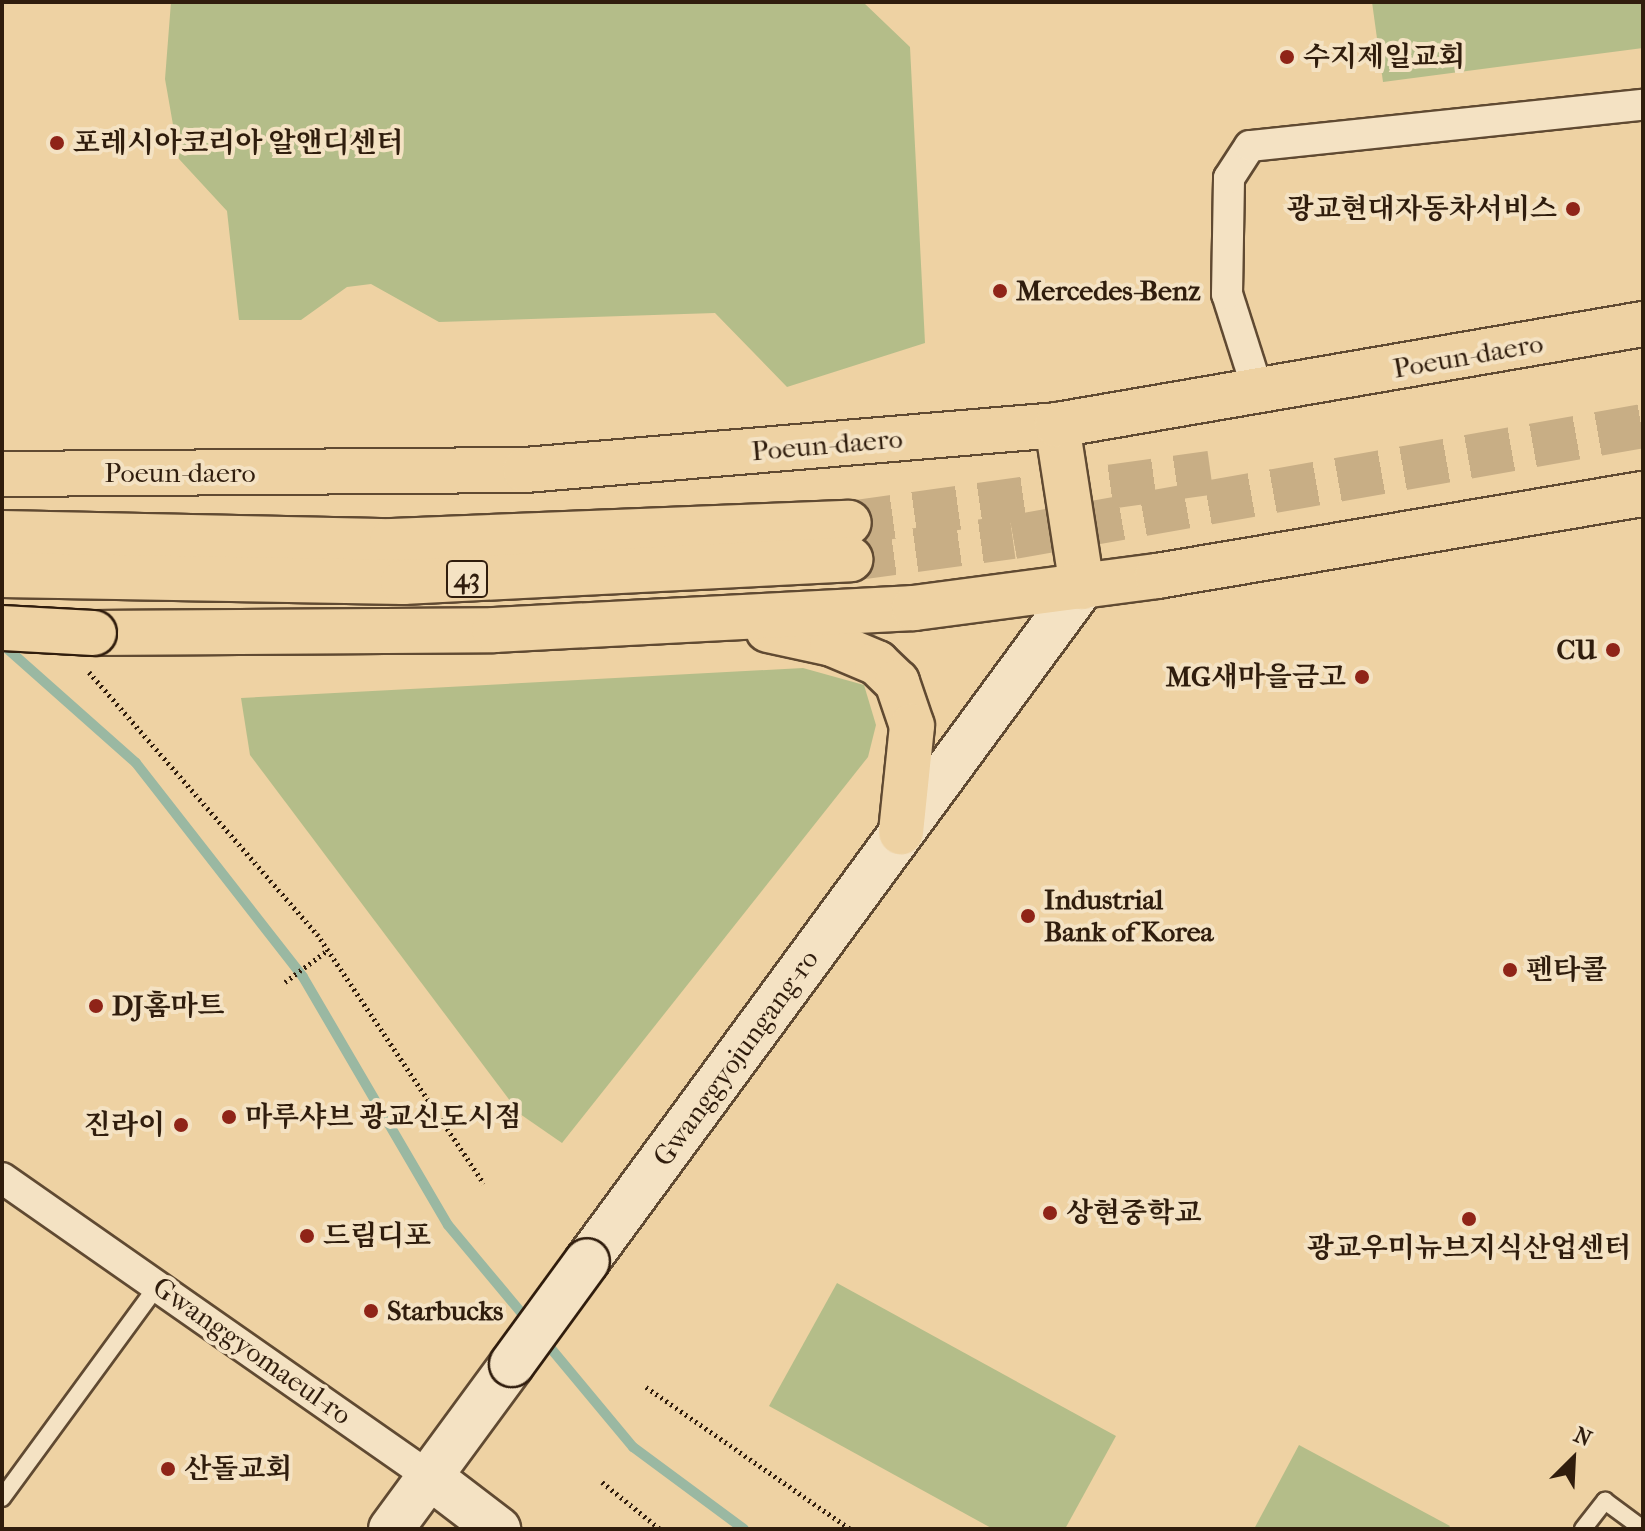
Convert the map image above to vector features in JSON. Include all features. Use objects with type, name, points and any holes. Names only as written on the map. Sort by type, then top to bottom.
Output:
[{"type":"main road","name":"Poeun-daero","points":[[2,474],[525,470],[1057,425],[1259,394],[1643,324]]},
{"type":"main road","points":[[1057,425],[1082,587]]},
{"type":"main road","points":[[2,628],[90,651],[914,608],[1082,587],[1643,494]]},
{"type":"main road","name":"43","points":[[2,533],[85,557],[403,582],[850,541]]},
{"type":"main road","name":"43","points":[[2,575],[85,557]]},
{"type":"main road","name":"Gwanggyojungang-ro","points":[[391,1529],[1082,587]]},
{"type":"main road","points":[[711,618],[832,644],[877,663],[897,682],[912,726],[901,832]]},
{"type":"main road","name":"Gwanggyomaeul-ro","points":[[430,1477],[498,1529]]},
{"type":"street","points":[[1259,394],[1227,294],[1229,178],[1250,146],[1643,105]]},
{"type":"street","name":"Gwanggyomaeul-ro","points":[[2,1178],[430,1477]]},
{"type":"lane","points":[[2,1498],[158,1285]]},
{"type":"lane","points":[[1583,1529],[1605,1501],[1643,1529]]},
{"type":"path","points":[[90,651],[328,950],[484,1183]]},
{"type":"path","points":[[285,982],[328,950]]},
{"type":"path","points":[[646,1387],[850,1529]]},
{"type":"path","points":[[602,1482],[660,1529]]},
{"type":"green space","points":[[171,2],[863,2],[910,47],[925,343],[787,387],[715,313],[439,322],[371,284],[347,287],[301,320],[239,320],[227,211],[179,159],[165,79]]},
{"type":"green space","points":[[1372,2],[1643,2],[1643,48],[1383,82]]},
{"type":"green space","points":[[803,668],[864,685],[876,725],[868,757],[562,1143],[520,1114],[250,755],[241,698]]},
{"type":"green space","points":[[837,1283],[1116,1436],[1065,1529],[993,1529],[769,1406]]},
{"type":"green space","points":[[1299,1445],[1450,1526],[1448,1529],[1254,1529]]},
{"type":"waterway","points":[[2,644],[136,763],[303,977],[448,1225],[530,1323]]},
{"type":"waterway","points":[[543,1339],[633,1447],[744,1529]]},
{"type":"tunnel","points":[[850,559],[1013,537],[1643,426]]},
{"type":"tunnel","points":[[849,523],[1211,473]]},
{"type":"place","name":"수지제일교회","points":[[1287,57]]},
{"type":"place","name":"포레시아코리아 알앤디센터","points":[[57,143]]},
{"type":"place","name":"광교현대자동차서비스","points":[[1573,209]]},
{"type":"place","name":"Mercedes-Benz","points":[[1000,291]]},
{"type":"place","name":"CU","points":[[1613,650]]},
{"type":"place","name":"MG새마을금고","points":[[1362,677]]},
{"type":"place","name":"Industrial Bank of Korea","points":[[1028,916]]},
{"type":"place","name":"펜타콜","points":[[1510,970]]},
{"type":"place","name":"DJ홈마트","points":[[96,1006]]},
{"type":"place","name":"마루샤브 광교신도시점","points":[[229,1117]]},
{"type":"place","name":"진라이","points":[[181,1125]]},
{"type":"place","name":"상현중학교","points":[[1050,1213]]},
{"type":"place","name":"광교우미뉴브지식산업센터","points":[[1469,1219]]},
{"type":"place","name":"드림디포","points":[[307,1236]]},
{"type":"place","name":"Starbucks","points":[[371,1311]]},
{"type":"place","name":"산돌교회","points":[[168,1469]]}]
